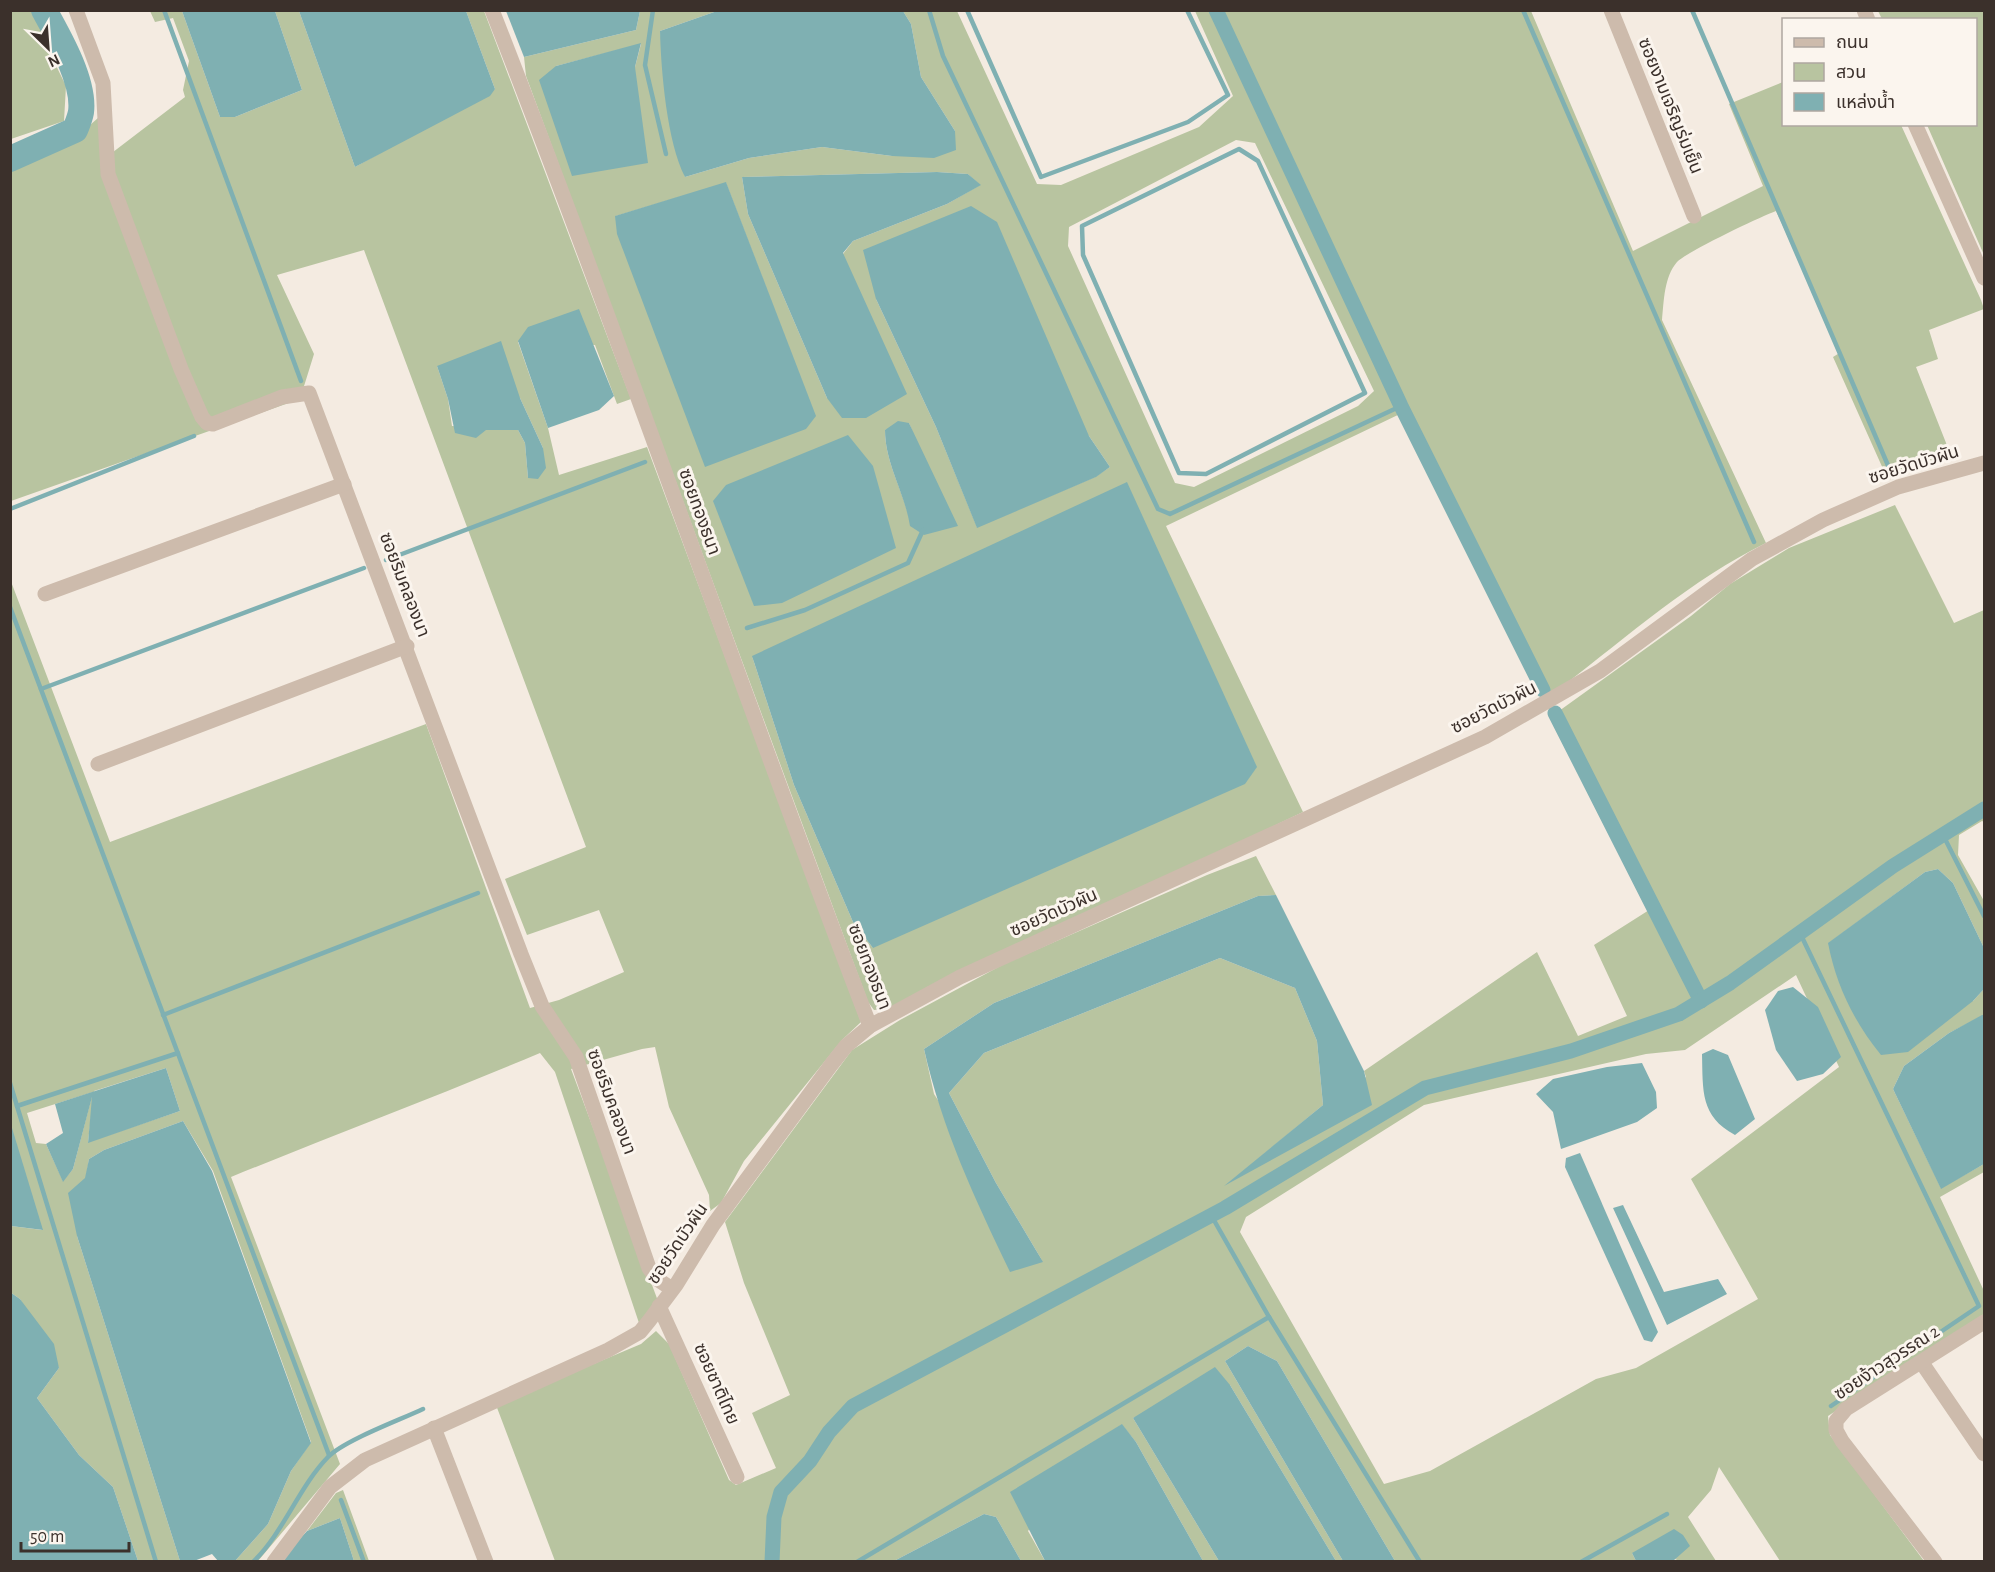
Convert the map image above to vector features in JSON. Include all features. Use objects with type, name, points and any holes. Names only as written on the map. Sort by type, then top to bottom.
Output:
[{"type":"street","name":"ซอยริมคลองนา","points":[[76,10],[103,83],[108,174],[201,417],[207,423],[213,424],[282,397],[309,393],[542,1006],[576,1057],[649,1268],[657,1279],[672,1289]]},
{"type":"street","name":"ซอยทองธนา","points":[[492,10],[586,257],[794,828],[870,1026]]},
{"type":"street","name":"ซอยงามเจริญร่มเย็น","points":[[1611,10],[1694,216]]},
{"type":"street","points":[[1916,126],[1984,278]]},
{"type":"street","name":"ซอยวัดบัวผัน","points":[[274,1562],[317,1502],[345,1474],[386,1449],[608,1350],[640,1332],[672,1289],[713,1225],[831,1065],[846,1046],[870,1026],[960,977],[1485,738],[1600,671],[1736,571],[1806,528],[1898,487],[1984,463]]},
{"type":"street","points":[[45,594],[344,484]]},
{"type":"street","points":[[98,764],[407,646]]},
{"type":"street","name":"ซอยชาติไทย","points":[[659,1306],[737,1477]]},
{"type":"street","name":"ซอยง้าวสุวรรณ 2","points":[[1935,1562],[1842,1441],[1836,1430],[1836,1421],[1846,1409],[1922,1364],[1984,1322]]},
{"type":"street","points":[[1922,1364],[1984,1454]]},
{"type":"street","points":[[434,1428],[486,1562]]},
{"type":"green space","points":[[10,11],[37,11],[44,41],[66,86],[64,121],[11,139]]},
{"type":"green space","points":[[150,11],[182,11],[220,117],[235,117],[302,90],[275,11],[299,11],[355,167],[495,89],[466,11],[484,11],[631,399],[617,404],[595,345],[518,342],[548,428],[559,475],[647,447],[861,1022],[842,1040],[744,1161],[721,1203],[710,1211],[709,1195],[669,1107],[655,1047],[571,1069],[658,1301],[639,1323],[555,1072],[540,1053],[231,1177],[340,1464],[258,1561],[235,1561],[268,1524],[291,1471],[311,1442],[213,1171],[183,1121],[104,1150],[89,1159],[77,1236],[180,1561],[138,1561],[113,1487],[79,1455],[37,1398],[59,1368],[20,1299],[10,1292],[11,1226],[42,1230],[10,1129],[10,579],[110,842],[426,724],[530,1008],[559,1000],[624,972],[599,910],[527,935],[505,879],[586,847],[364,250],[277,275],[314,354],[300,399],[11,501],[11,167],[65,147],[98,118],[101,138],[100,162],[185,97],[183,90],[189,61],[173,18],[155,22]],"holes":[[[437,366],[520,398],[543,448],[528,478],[525,443],[518,430],[452,426],[448,399]],[[166,1068],[180,1111],[88,1142],[94,1091]],[[93,1092],[73,1169],[63,1181],[46,1144],[36,1143],[27,1113]]]},
{"type":"green space","points":[[640,11],[717,11],[660,31],[685,177],[749,158],[822,147],[892,156],[955,131],[921,77],[911,24],[903,11],[957,11],[1037,184],[1061,185],[1199,127],[1233,96],[1195,11],[1531,11],[1633,251],[1763,186],[1729,104],[1782,82],[1782,126],[1901,126],[1984,309],[1929,330],[1938,359],[1916,367],[1952,458],[1888,480],[1833,357],[1841,352],[1776,211],[1709,243],[1684,257],[1673,268],[1665,289],[1662,320],[1766,543],[1739,557],[1686,591],[1563,686],[1542,696],[1535,689],[1402,413],[1166,526],[1303,812],[891,1008],[874,1010],[868,1002],[526,76],[524,57],[636,30]],"holes":[[[641,44],[635,67],[556,66]],[[1236,140],[1255,143],[1374,391],[1358,406],[1194,487],[1175,483],[1068,246],[1069,227]],[[937,172],[968,174],[980,185],[947,204],[853,241],[843,254],[827,398],[748,214],[742,177]],[[726,183],[815,416],[616,216]],[[876,299],[1089,436],[1110,467],[1095,477],[977,527],[936,427]],[[909,423],[915,438],[911,526],[888,455],[885,430]],[[752,656],[873,948],[853,922],[794,785]]]},
{"type":"green space","points":[[1878,11],[1984,11],[1984,255],[1927,126],[1977,126],[1977,18],[1882,18]]},
{"type":"green space","points":[[1895,505],[1954,623],[1984,610],[1984,822],[1982,821],[1959,835],[1958,855],[1984,901],[1984,948],[1953,883],[1938,869],[1925,872],[1829,943],[1973,1001],[1984,989],[1984,1015],[1949,1033],[1904,1066],[1893,1089],[1941,1188],[1984,1164],[1984,1172],[1940,1197],[1984,1291],[1984,1314],[1828,1416],[1830,1435],[1924,1561],[1780,1561],[1719,1467],[1711,1490],[1688,1517],[1716,1561],[1673,1561],[1677,1559],[1632,1553],[1636,1561],[1395,1561],[1277,1361],[1248,1346],[1225,1361],[1343,1561],[1336,1561],[1230,1385],[1133,1418],[1219,1561],[1203,1561],[1136,1442],[1122,1425],[1092,1443],[1028,1531],[1045,1561],[1021,1561],[996,1517],[984,1514],[894,1561],[555,1561],[496,1405],[641,1344],[656,1331],[669,1344],[729,1480],[736,1485],[776,1468],[752,1413],[790,1395],[744,1283],[725,1222],[852,1050],[900,1020],[1004,964],[1207,875],[1256,856],[1276,895],[1258,896],[994,1003],[924,1049],[934,1094],[1043,1262],[996,1183],[949,1093],[984,1053],[1220,958],[1295,988],[1317,1041],[1323,1105],[1228,1184],[1366,1077],[1364,1071],[1537,952],[1578,1036],[1627,1016],[1594,945],[1657,905],[1559,711],[1691,616],[1730,584],[1789,548]],"holes":[[[1796,975],[1839,1067],[1691,1179],[1758,1299],[1636,1368],[1596,1379],[1430,1471],[1384,1484],[1240,1232],[1246,1217],[1424,1105],[1646,1054],[1685,1050]]]},
{"type":"green space","points":[[343,1490],[369,1561],[354,1561],[340,1518],[307,1531],[336,1493]]},
{"type":"water","points":[[182,11],[275,11],[302,90],[235,117],[220,117]]},
{"type":"water","points":[[299,11],[466,11],[495,89],[490,96],[355,167]]},
{"type":"water","points":[[506,11],[640,11],[636,30],[524,57]]},
{"type":"water","points":[[717,11],[903,11],[911,24],[921,77],[955,131],[956,150],[934,158],[892,156],[822,147],[749,158],[685,177],[669,126],[660,31]]},
{"type":"water","points":[[641,43],[635,67],[648,163],[572,176],[539,80],[556,66]]},
{"type":"water","points":[[937,172],[968,174],[981,185],[947,204],[853,241],[843,253],[907,394],[866,418],[842,418],[827,398],[748,214],[742,177]]},
{"type":"water","points":[[726,182],[816,416],[806,429],[705,467],[617,234],[615,216]]},
{"type":"water","points":[[971,206],[997,222],[1089,436],[1110,467],[1096,477],[977,528],[936,427],[876,299],[863,250]]},
{"type":"water","points":[[579,309],[614,396],[599,410],[548,428],[518,341],[528,327]]},
{"type":"water","points":[[501,341],[520,398],[543,448],[546,468],[538,479],[528,478],[525,443],[518,430],[486,430],[476,438],[455,433],[448,399],[437,366]]},
{"type":"water","points":[[898,421],[909,423],[958,526],[924,535],[910,526],[886,443],[885,430]]},
{"type":"water","points":[[848,435],[873,466],[896,548],[782,603],[754,606],[713,501],[726,485]]},
{"type":"water","points":[[1127,482],[1257,767],[1245,784],[873,948],[853,922],[794,785],[752,656]]},
{"type":"water","points":[[1938,869],[1953,883],[1984,948],[1984,989],[1973,1001],[1908,1052],[1881,1055],[1862,1029],[1847,1002],[1831,959],[1828,943],[1925,872]]},
{"type":"water","points":[[1276,895],[1364,1071],[1372,1105],[1224,1186],[1323,1105],[1317,1041],[1295,988],[1220,958],[984,1053],[949,1093],[996,1183],[1043,1262],[1010,1272],[972,1190],[950,1135],[931,1079],[924,1049],[994,1003],[1258,896]]},
{"type":"water","points":[[1793,987],[1818,1007],[1841,1057],[1823,1074],[1797,1081],[1776,1050],[1765,1010],[1778,991]]},
{"type":"water","points":[[1984,1015],[1984,1164],[1941,1189],[1893,1089],[1904,1066],[1949,1033]]},
{"type":"water","points":[[1713,1049],[1728,1055],[1755,1119],[1735,1135],[1715,1120],[1706,1101],[1702,1054]]},
{"type":"water","points":[[1642,1063],[1656,1092],[1657,1108],[1637,1122],[1561,1149],[1553,1112],[1536,1094],[1553,1079],[1607,1067]]},
{"type":"water","points":[[166,1068],[180,1111],[88,1143],[92,1097],[73,1169],[63,1182],[46,1144],[63,1133],[55,1104]]},
{"type":"water","points":[[183,1121],[212,1171],[311,1443],[291,1471],[268,1524],[235,1561],[218,1561],[212,1554],[194,1561],[180,1561],[77,1236],[68,1193],[85,1178],[89,1159],[104,1150]]},
{"type":"water","points":[[12,1128],[43,1230],[11,1226]]},
{"type":"water","points":[[1580,1153],[1658,1332],[1652,1342],[1644,1340],[1565,1167],[1566,1158]]},
{"type":"water","points":[[1623,1205],[1664,1292],[1718,1279],[1727,1294],[1667,1325],[1613,1208]]},
{"type":"water","points":[[10,1292],[20,1299],[54,1344],[59,1368],[37,1398],[79,1455],[113,1487],[138,1561],[11,1561]]},
{"type":"water","points":[[1248,1346],[1277,1361],[1395,1561],[1343,1561],[1225,1361]]},
{"type":"water","points":[[1215,1367],[1230,1385],[1336,1561],[1219,1561],[1133,1418]]},
{"type":"water","points":[[1122,1424],[1136,1442],[1203,1561],[1045,1561],[1010,1492]]},
{"type":"water","points":[[984,1514],[996,1517],[1021,1561],[894,1561]]},
{"type":"water","points":[[340,1518],[354,1561],[284,1561],[284,1556],[307,1531]]},
{"type":"water","points":[[1674,1529],[1683,1535],[1690,1546],[1673,1561],[1636,1561],[1632,1553]]},
{"type":"waterway","points":[[10,159],[75,130],[81,114],[81,100],[75,74],[44,10]]},
{"type":"waterway","points":[[164,10],[301,381]]},
{"type":"waterway","points":[[653,10],[645,65],[666,154]]},
{"type":"waterway","points":[[929,10],[943,56],[1158,509],[1170,514],[1401,406]]},
{"type":"waterway","points":[[967,10],[1041,177],[1188,122],[1228,95],[1187,10]]},
{"type":"waterway","points":[[1216,10],[1401,406],[1543,690]]},
{"type":"waterway","points":[[1523,10],[1754,542]]},
{"type":"waterway","points":[[1692,10],[1893,477]]},
{"type":"waterway","points":[[1239,149],[1258,161],[1365,393],[1206,474],[1179,473],[1083,255],[1082,226],[1239,149]]},
{"type":"waterway","points":[[10,509],[194,436]]},
{"type":"waterway","points":[[386,560],[645,462]]},
{"type":"waterway","points":[[747,628],[805,610],[908,563],[923,530]]},
{"type":"waterway","points":[[41,689],[364,568]]},
{"type":"waterway","points":[[10,607],[329,1455]]},
{"type":"waterway","points":[[1555,713],[1701,1001]]},
{"type":"waterway","points":[[772,1562],[774,1517],[781,1492],[810,1461],[829,1432],[853,1406],[1225,1208],[1425,1088],[1571,1051],[1679,1014],[1730,983],[1893,866],[1984,809]]},
{"type":"waterway","points":[[1943,835],[1984,916]]},
{"type":"waterway","points":[[163,1015],[478,893]]},
{"type":"waterway","points":[[1800,933],[1979,1306],[1831,1406]]},
{"type":"waterway","points":[[17,1106],[178,1053]]},
{"type":"waterway","points":[[10,1083],[156,1562]]},
{"type":"waterway","points":[[1211,1215],[1269,1317],[1420,1562]]},
{"type":"waterway","points":[[857,1562],[1269,1317]]},
{"type":"waterway","points":[[253,1562],[274,1537],[308,1482],[328,1457],[359,1437],[423,1409]]},
{"type":"waterway","points":[[341,1500],[364,1562]]},
{"type":"waterway","points":[[1581,1562],[1667,1514]]}]
